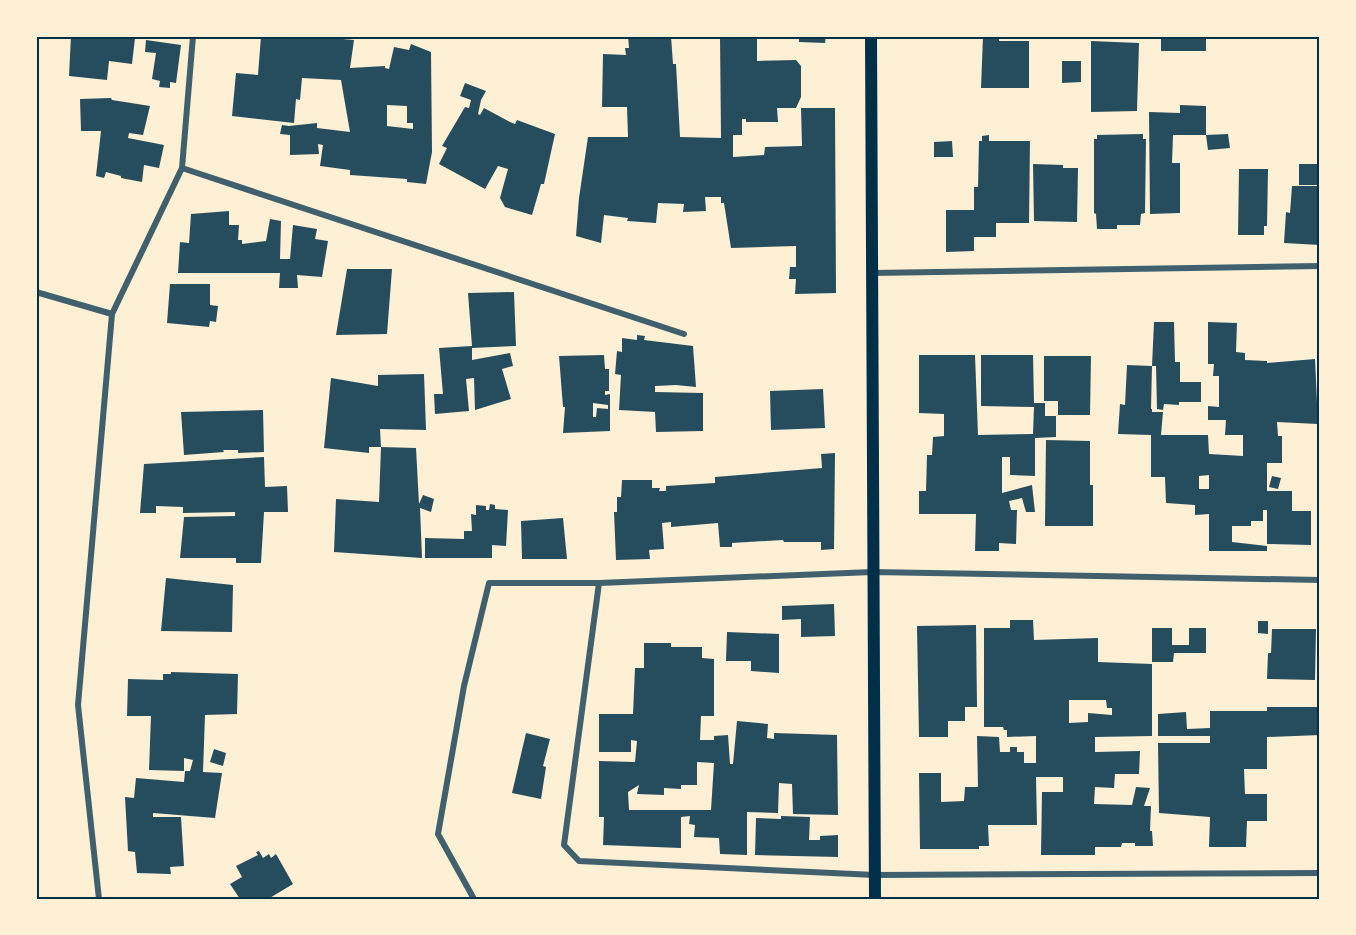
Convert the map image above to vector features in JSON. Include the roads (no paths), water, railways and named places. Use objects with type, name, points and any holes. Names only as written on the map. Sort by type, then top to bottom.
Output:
[{"type":"main road","points":[[871,36],[875,899]]},
{"type":"street","points":[[99,899],[78,705],[112,314],[182,168],[193,36]]},
{"type":"street","points":[[182,168],[684,334]]},
{"type":"street","points":[[871,273],[1320,266]]},
{"type":"street","points":[[36,292],[112,314]]},
{"type":"street","points":[[474,899],[438,834],[464,686],[489,583],[599,583],[872,572],[1320,580]]},
{"type":"street","points":[[599,583],[564,845],[579,861],[875,875],[1320,873]]}]
